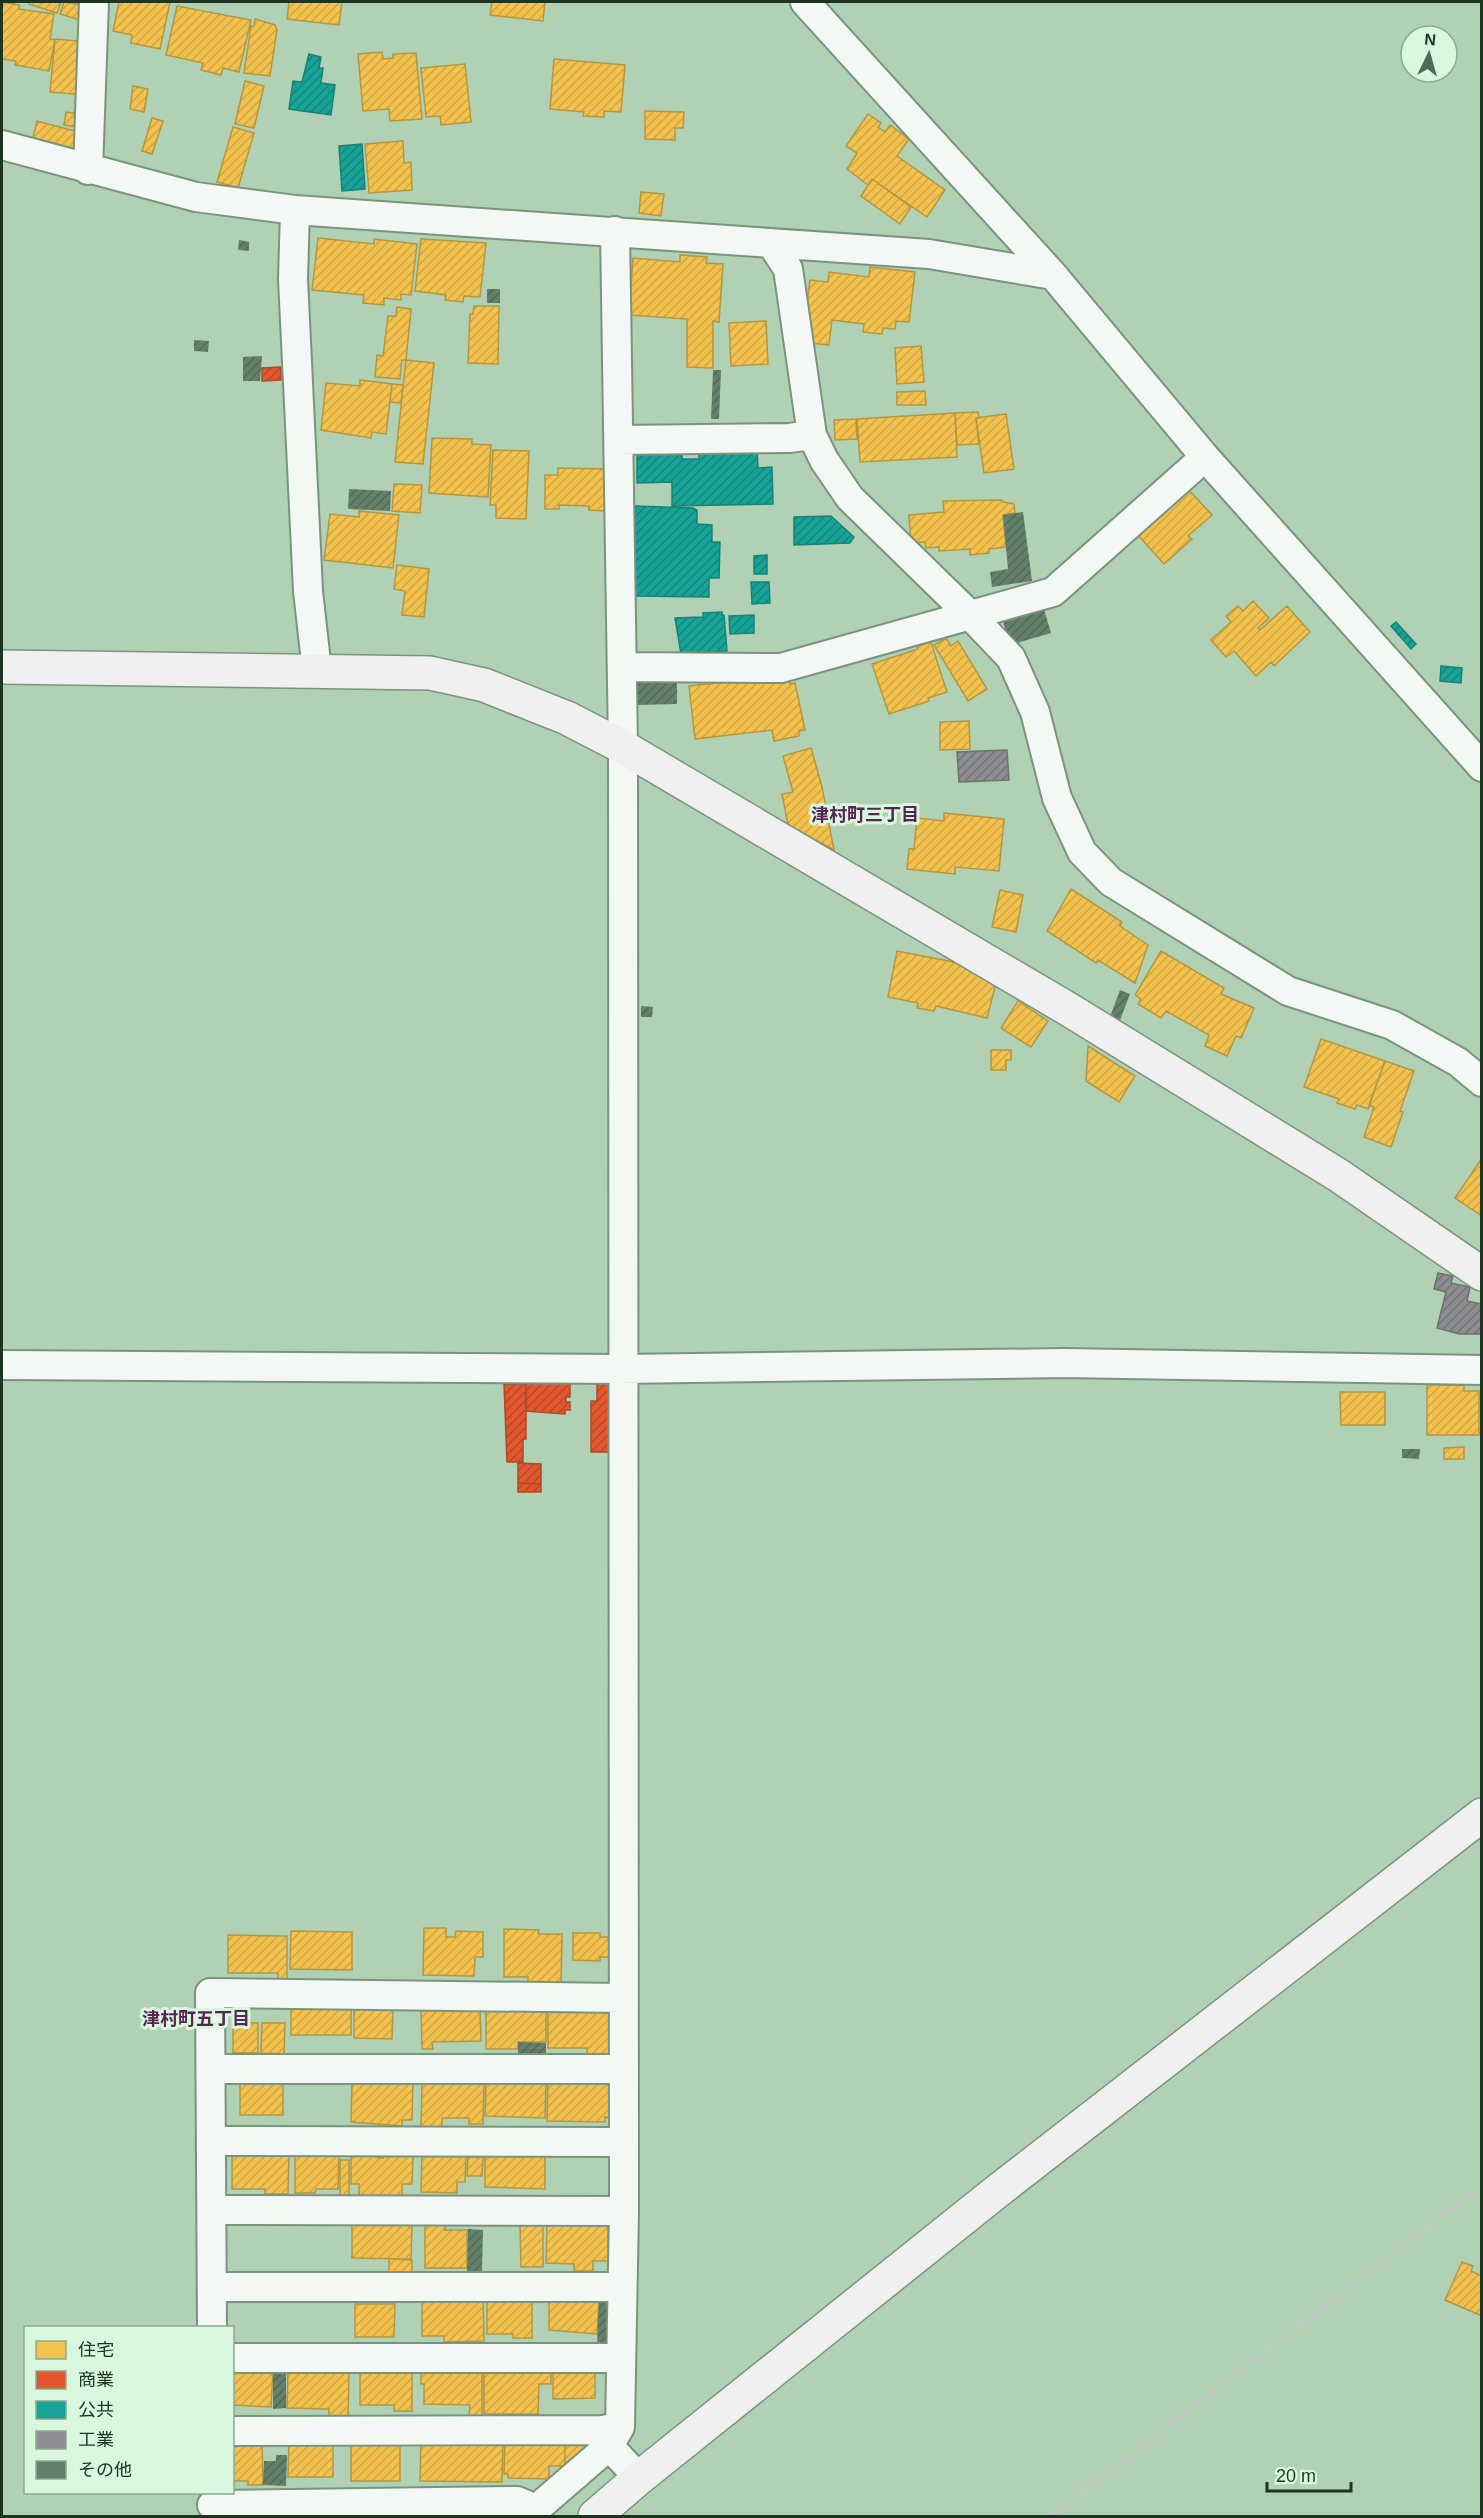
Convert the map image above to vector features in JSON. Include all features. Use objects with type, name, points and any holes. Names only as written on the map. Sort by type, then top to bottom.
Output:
[{"type":"street","points":[[88,170],[94,2]]},
{"type":"street","points":[[805,2],[1053,275],[1205,457],[1482,768]]},
{"type":"street","points":[[2,145],[88,170],[196,197],[295,210],[930,254],[1053,275]]},
{"type":"street","points":[[295,210],[293,279],[308,591],[317,671]]},
{"type":"street","points":[[212,2505],[517,2500],[532,2513],[614,2436],[621,2358],[624,2211],[622,2069],[623,747],[615,231]]},
{"type":"street","points":[[771,243],[788,269],[812,435],[824,460],[850,498],[1011,658],[1035,712],[1057,798],[1082,852],[1111,882],[1288,991],[1392,1025],[1458,1062],[1482,1082]]},
{"type":"street","points":[[619,440],[789,438],[812,435]]},
{"type":"street","points":[[622,667],[781,668],[1053,592],[1205,457]]},
{"type":"street","points":[[2,667],[430,673],[484,685],[567,718],[623,747],[1078,1015],[1338,1175],[1482,1274]]},
{"type":"street","points":[[2,1365],[622,1369],[1064,1363],[1482,1370]]},
{"type":"street","points":[[608,2512],[639,2478],[995,2193],[1482,1815]]},
{"type":"street","points":[[212,2326],[210,1993],[622,1998]]},
{"type":"street","points":[[211,2069],[622,2069]]},
{"type":"street","points":[[212,2141],[623,2142]]},
{"type":"street","points":[[213,2210],[624,2211]]},
{"type":"street","points":[[212,2288],[622,2287]]},
{"type":"street","points":[[234,2358],[621,2358]]},
{"type":"street","points":[[234,2431],[602,2430],[614,2436],[639,2478]]},
{"type":"building: 住宅","points":[[2,2],[19,5],[19,9],[54,14],[50,39],[55,40],[49,71],[15,65],[16,61],[2,59]]},
{"type":"building: 住宅","points":[[30,2],[61,2],[57,13],[29,4]]},
{"type":"building: 住宅","points":[[64,2],[89,6],[84,21],[60,14]]},
{"type":"building: 住宅","points":[[119,2],[170,2],[160,49],[131,43],[132,35],[113,31]]},
{"type":"building: 住宅","points":[[289,2],[342,2],[339,25],[287,19]]},
{"type":"building: 住宅","points":[[492,2],[545,2],[543,21],[490,15]]},
{"type":"building: 住宅","points":[[177,6],[251,20],[239,72],[223,68],[221,75],[201,70],[203,63],[166,55]]},
{"type":"building: 住宅","points":[[255,19],[275,25],[277,29],[270,76],[244,73],[251,26],[254,26]]},
{"type":"building: 住宅","points":[[55,39],[89,42],[85,95],[50,92]]},
{"type":"building: 住宅","points":[[382,52],[383,59],[393,58],[393,54],[416,53],[422,119],[390,121],[389,109],[363,111],[358,54]]},
{"type":"building: 住宅","points":[[554,59],[625,65],[621,112],[604,111],[604,117],[583,116],[584,112],[550,109]]},
{"type":"building: 住宅","points":[[465,64],[471,122],[441,125],[440,116],[426,117],[421,68]]},
{"type":"building: 住宅","points":[[245,81],[264,86],[254,128],[235,124]]},
{"type":"building: 住宅","points":[[133,86],[148,89],[144,112],[130,109]]},
{"type":"building: 住宅","points":[[645,111],[684,112],[683,128],[675,128],[675,140],[645,139]]},
{"type":"building: 住宅","points":[[66,112],[78,114],[77,127],[64,125]]},
{"type":"building: 住宅","points":[[868,114],[881,123],[878,127],[885,132],[890,125],[909,139],[897,156],[945,190],[927,217],[872,179],[868,185],[847,169],[857,153],[846,146]]},
{"type":"building: 住宅","points":[[152,118],[163,121],[152,154],[142,151]]},
{"type":"building: 住宅","points":[[37,121],[82,133],[76,158],[31,147]]},
{"type":"building: 住宅","points":[[233,127],[254,133],[238,188],[217,182]]},
{"type":"building: 住宅","points":[[403,141],[404,163],[411,162],[412,190],[369,193],[365,144]]},
{"type":"building: 住宅","points":[[872,179],[911,207],[900,224],[861,196]]},
{"type":"building: 住宅","points":[[641,192],[664,194],[661,216],[639,213]]},
{"type":"building: 住宅","points":[[318,238],[374,244],[374,239],[417,244],[411,295],[401,294],[401,300],[384,298],[384,305],[363,303],[364,295],[312,290]]},
{"type":"building: 住宅","points":[[421,239],[486,243],[480,297],[464,296],[463,302],[445,300],[446,295],[415,291]]},
{"type":"building: 住宅","points":[[680,255],[707,257],[706,263],[723,264],[719,322],[713,321],[713,368],[687,367],[687,319],[629,315],[633,258],[680,262]]},
{"type":"building: 住宅","points":[[870,267],[915,272],[909,322],[896,321],[895,329],[883,328],[882,334],[863,332],[864,324],[832,320],[829,345],[809,343],[811,323],[807,322],[806,310],[810,280],[828,282],[829,272],[869,277]]},
{"type":"building: 住宅","points":[[474,306],[499,306],[498,364],[468,363],[470,314],[473,314]]},
{"type":"building: 住宅","points":[[397,307],[411,309],[406,360],[402,360],[400,379],[375,377],[377,355],[383,356],[388,316],[396,316]]},
{"type":"building: 住宅","points":[[766,321],[768,364],[731,366],[729,323]]},
{"type":"building: 住宅","points":[[921,346],[924,382],[897,384],[895,348]]},
{"type":"building: 住宅","points":[[406,360],[434,363],[423,464],[395,462]]},
{"type":"building: 住宅","points":[[360,380],[392,384],[386,434],[372,432],[371,438],[321,430],[326,383],[360,386]]},
{"type":"building: 住宅","points":[[392,384],[403,385],[401,403],[390,402]]},
{"type":"building: 住宅","points":[[925,391],[926,405],[897,405],[897,392]]},
{"type":"building: 住宅","points":[[978,412],[979,418],[976,418],[979,444],[957,445],[955,413]]},
{"type":"building: 住宅","points":[[955,413],[957,457],[860,462],[857,419]]},
{"type":"building: 住宅","points":[[1006,414],[1014,469],[984,473],[976,418]]},
{"type":"building: 住宅","points":[[856,419],[857,439],[835,440],[834,420]]},
{"type":"building: 住宅","points":[[432,438],[472,439],[472,444],[491,445],[488,497],[429,493]]},
{"type":"building: 住宅","points":[[493,450],[529,451],[526,519],[496,518],[496,505],[490,505]]},
{"type":"building: 住宅","points":[[558,468],[606,469],[605,511],[589,510],[589,506],[559,505],[559,509],[545,509],[545,475],[558,475]]},
{"type":"building: 住宅","points":[[394,484],[422,485],[420,513],[392,511]]},
{"type":"building: 住宅","points":[[1188,489],[1212,515],[1188,536],[1192,539],[1164,564],[1137,534]]},
{"type":"building: 住宅","points":[[1002,500],[1014,504],[1015,513],[1003,515],[1006,547],[989,549],[989,553],[970,555],[970,549],[939,551],[939,547],[926,548],[925,542],[911,543],[909,515],[944,512],[943,501]]},
{"type":"building: 住宅","points":[[359,511],[399,515],[393,568],[324,560],[330,514],[359,517]]},
{"type":"building: 住宅","points":[[397,565],[429,569],[424,617],[402,615],[405,591],[394,589]]},
{"type":"building: 住宅","points":[[1253,601],[1269,618],[1258,628],[1260,630],[1287,606],[1310,632],[1274,666],[1271,662],[1256,676],[1234,651],[1226,657],[1211,640],[1231,622],[1226,616],[1238,606],[1243,611]]},
{"type":"building: 住宅","points":[[946,638],[951,646],[958,641],[987,689],[968,701],[934,645]]},
{"type":"building: 住宅","points":[[931,642],[947,692],[928,698],[929,701],[889,714],[872,664],[918,649],[917,646]]},
{"type":"building: 住宅","points":[[789,678],[790,684],[795,683],[805,730],[799,731],[799,736],[774,741],[772,730],[695,739],[689,686],[753,679],[754,683],[763,683]]},
{"type":"building: 住宅","points":[[969,721],[970,749],[940,750],[940,722]]},
{"type":"building: 住宅","points":[[811,748],[822,787],[834,850],[788,825],[782,794],[793,792],[783,756]]},
{"type":"building: 住宅","points":[[944,813],[1004,819],[999,871],[955,867],[955,874],[907,869],[909,849],[914,849],[917,818],[944,821]]},
{"type":"building: 住宅","points":[[1071,889],[1122,922],[1120,926],[1148,945],[1135,983],[1098,960],[1096,963],[1047,931]]},
{"type":"building: 住宅","points":[[1000,890],[1023,895],[1016,932],[992,927]]},
{"type":"building: 住宅","points":[[897,951],[959,963],[996,983],[987,1018],[936,1006],[934,1011],[917,1008],[918,1003],[888,997]]},
{"type":"building: 住宅","points":[[1161,951],[1224,988],[1221,994],[1254,1008],[1241,1038],[1236,1036],[1227,1056],[1205,1046],[1209,1035],[1166,1011],[1161,1018],[1138,1004],[1141,999],[1135,995]]},
{"type":"building: 住宅","points":[[1018,1001],[1048,1021],[1031,1047],[1001,1028]]},
{"type":"building: 住宅","points":[[1321,1039],[1385,1061],[1368,1109],[1357,1105],[1355,1109],[1337,1103],[1339,1099],[1304,1087]]},
{"type":"building: 住宅","points":[[1088,1046],[1135,1076],[1119,1102],[1086,1081]]},
{"type":"building: 住宅","points":[[991,1050],[1011,1050],[1011,1060],[1006,1060],[1006,1070],[991,1070]]},
{"type":"building: 住宅","points":[[1385,1061],[1414,1071],[1400,1111],[1403,1112],[1391,1147],[1364,1137],[1374,1107],[1369,1105]]},
{"type":"building: 住宅","points":[[1482,1158],[1482,1216],[1455,1198]]},
{"type":"building: 住宅","points":[[1427,1385],[1464,1385],[1464,1391],[1479,1391],[1479,1435],[1427,1435]]},
{"type":"building: 住宅","points":[[1340,1392],[1385,1392],[1385,1425],[1341,1425]]},
{"type":"building: 住宅","points":[[1464,1447],[1464,1459],[1444,1459],[1444,1448]]},
{"type":"building: 住宅","points":[[424,1928],[446,1928],[446,1937],[455,1937],[456,1931],[483,1932],[483,1957],[475,1957],[474,1976],[423,1975]]},
{"type":"building: 住宅","points":[[504,1929],[539,1930],[538,1934],[562,1934],[561,1986],[528,1986],[528,1977],[504,1977]]},
{"type":"building: 住宅","points":[[291,1931],[352,1932],[352,1970],[290,1969]]},
{"type":"building: 住宅","points":[[573,1933],[600,1933],[600,1937],[609,1937],[609,1957],[600,1957],[600,1961],[573,1960]]},
{"type":"building: 住宅","points":[[228,1935],[287,1936],[287,1984],[278,1984],[278,1973],[228,1973]]},
{"type":"building: 住宅","points":[[291,2006],[351,2007],[351,2035],[291,2035]]},
{"type":"building: 住宅","points":[[354,2006],[393,2007],[392,2039],[354,2038]]},
{"type":"building: 住宅","points":[[421,2007],[480,2009],[481,2041],[432,2042],[433,2049],[422,2049]]},
{"type":"building: 住宅","points":[[486,2008],[546,2008],[546,2042],[518,2042],[518,2049],[486,2049]]},
{"type":"building: 住宅","points":[[548,2008],[611,2012],[608,2059],[587,2059],[587,2048],[548,2048]]},
{"type":"building: 住宅","points":[[233,2022],[258,2023],[258,2053],[233,2053]]},
{"type":"building: 住宅","points":[[262,2023],[285,2023],[284,2054],[261,2053]]},
{"type":"building: 住宅","points":[[352,2080],[413,2080],[412,2120],[402,2120],[402,2126],[351,2122]]},
{"type":"building: 住宅","points":[[486,2080],[546,2081],[545,2118],[485,2116]]},
{"type":"building: 住宅","points":[[240,2081],[283,2082],[283,2115],[240,2115]]},
{"type":"building: 住宅","points":[[484,2081],[483,2124],[469,2124],[469,2118],[442,2118],[442,2130],[421,2130],[422,2082]]},
{"type":"building: 住宅","points":[[548,2081],[610,2085],[610,2118],[605,2117],[605,2122],[547,2121]]},
{"type":"building: 住宅","points":[[289,2152],[288,2194],[265,2194],[265,2189],[232,2189],[232,2154]]},
{"type":"building: 住宅","points":[[295,2152],[339,2153],[338,2189],[316,2189],[315,2193],[295,2193]]},
{"type":"building: 住宅","points":[[351,2152],[376,2152],[376,2157],[383,2158],[382,2155],[413,2155],[412,2184],[402,2184],[402,2196],[359,2196],[359,2184],[351,2184]]},
{"type":"building: 住宅","points":[[485,2152],[545,2154],[545,2189],[485,2187]]},
{"type":"building: 住宅","points":[[422,2153],[466,2153],[465,2182],[457,2182],[457,2193],[421,2192]]},
{"type":"building: 住宅","points":[[468,2157],[483,2157],[482,2176],[467,2176]]},
{"type":"building: 住宅","points":[[340,2160],[349,2160],[349,2200],[340,2200]]},
{"type":"building: 住宅","points":[[425,2222],[446,2222],[445,2230],[467,2230],[467,2268],[425,2268]]},
{"type":"building: 住宅","points":[[547,2223],[608,2223],[608,2261],[593,2261],[593,2271],[574,2271],[574,2264],[546,2263]]},
{"type":"building: 住宅","points":[[352,2224],[412,2224],[411,2259],[352,2258]]},
{"type":"building: 住宅","points":[[520,2224],[543,2224],[543,2267],[521,2267]]},
{"type":"building: 住宅","points":[[389,2259],[412,2260],[412,2275],[389,2275]]},
{"type":"building: 住宅","points":[[1462,2262],[1473,2266],[1471,2271],[1482,2276],[1482,2316],[1445,2300]]},
{"type":"building: 住宅","points":[[483,2296],[484,2341],[444,2342],[444,2336],[422,2336],[422,2297]]},
{"type":"building: 住宅","points":[[487,2296],[532,2299],[532,2338],[513,2338],[513,2334],[487,2334]]},
{"type":"building: 住宅","points":[[549,2297],[599,2298],[597,2334],[549,2330]]},
{"type":"building: 住宅","points":[[355,2304],[395,2304],[394,2337],[355,2337]]},
{"type":"building: 住宅","points":[[288,2367],[349,2369],[348,2418],[329,2418],[329,2409],[287,2408]]},
{"type":"building: 住宅","points":[[421,2367],[482,2372],[482,2417],[469,2416],[470,2405],[424,2404]]},
{"type":"building: 住宅","points":[[484,2367],[551,2368],[551,2384],[539,2384],[538,2414],[484,2414]]},
{"type":"building: 住宅","points":[[553,2368],[595,2368],[595,2398],[553,2399]]},
{"type":"building: 住宅","points":[[360,2369],[412,2369],[412,2411],[394,2411],[394,2405],[360,2405]]},
{"type":"building: 住宅","points":[[234,2372],[273,2373],[271,2407],[234,2405]]},
{"type":"building: 住宅","points":[[236,2438],[262,2439],[263,2485],[248,2485],[248,2481],[234,2481],[234,2447],[236,2447]]},
{"type":"building: 住宅","points":[[421,2438],[503,2439],[502,2482],[420,2481]]},
{"type":"building: 住宅","points":[[565,2438],[594,2445],[565,2466]]},
{"type":"building: 住宅","points":[[351,2439],[400,2440],[400,2481],[351,2481]]},
{"type":"building: 住宅","points":[[505,2439],[565,2440],[565,2466],[549,2466],[549,2479],[508,2478],[508,2474],[504,2474]]},
{"type":"building: 住宅","points":[[289,2440],[333,2440],[333,2477],[288,2477]]},
{"type":"building: 商業","points":[[281,367],[281,380],[262,381],[262,368]]},
{"type":"building: 商業","points":[[604,1377],[611,1384],[612,1452],[591,1452],[591,1401],[597,1401],[597,1384]]},
{"type":"building: 商業","points":[[520,1378],[570,1378],[570,1397],[566,1397],[566,1402],[570,1402],[570,1410],[565,1410],[565,1414],[526,1411],[526,1384],[519,1384]]},
{"type":"building: 商業","points":[[504,1384],[526,1384],[526,1439],[523,1439],[523,1462],[507,1462]]},
{"type":"building: 商業","points":[[518,1463],[541,1464],[541,1484],[518,1483]]},
{"type":"building: 商業","points":[[518,1483],[541,1484],[541,1492],[518,1492]]},
{"type":"building: 公共","points":[[309,54],[321,57],[319,68],[323,68],[321,83],[335,85],[331,115],[289,109],[293,81],[302,82]]},
{"type":"building: 公共","points":[[362,144],[365,189],[342,191],[339,146]]},
{"type":"building: 公共","points":[[682,449],[682,459],[699,459],[699,451],[757,450],[758,468],[772,467],[773,504],[672,506],[672,482],[637,483],[637,450]]},
{"type":"building: 公共","points":[[635,506],[693,508],[697,510],[697,524],[712,525],[712,542],[720,542],[719,578],[709,578],[709,597],[634,596]]},
{"type":"building: 公共","points":[[831,516],[854,537],[850,543],[794,545],[794,517]]},
{"type":"building: 公共","points":[[767,555],[767,574],[754,574],[754,556]]},
{"type":"building: 公共","points":[[751,582],[769,582],[770,603],[752,604]]},
{"type":"building: 公共","points":[[722,612],[727,651],[681,654],[675,618],[703,617],[703,613]]},
{"type":"building: 公共","points":[[754,615],[754,633],[730,634],[729,616]]},
{"type":"building: 公共","points":[[1396,622],[1416,644],[1411,649],[1391,626]]},
{"type":"building: 公共","points":[[1441,666],[1462,668],[1461,683],[1440,681]]},
{"type":"building: 工業","points":[[1007,750],[1009,780],[959,782],[957,752]]},
{"type":"building: 工業","points":[[1438,1273],[1453,1276],[1451,1283],[1470,1287],[1467,1301],[1482,1304],[1482,1334],[1459,1334],[1437,1328],[1446,1292],[1434,1289]]},
{"type":"building: その他","points":[[239,240],[249,242],[249,251],[238,250]]},
{"type":"building: その他","points":[[487,289],[500,289],[500,303],[487,303]]},
{"type":"building: その他","points":[[194,340],[209,341],[208,352],[194,351]]},
{"type":"building: その他","points":[[262,356],[260,381],[243,381],[243,357]]},
{"type":"building: その他","points":[[713,370],[721,370],[719,419],[711,419]]},
{"type":"building: その他","points":[[349,489],[391,491],[390,511],[348,509]]},
{"type":"building: その他","points":[[1023,512],[1032,581],[992,587],[990,572],[1008,569],[1003,515]]},
{"type":"building: その他","points":[[1043,606],[1051,633],[1010,645],[1002,618]]},
{"type":"building: その他","points":[[637,680],[677,680],[677,704],[638,705]]},
{"type":"building: その他","points":[[1120,990],[1130,994],[1120,1020],[1110,1017]]},
{"type":"building: その他","points":[[641,1006],[653,1007],[652,1017],[641,1017]]},
{"type":"building: その他","points":[[1402,1449],[1420,1449],[1419,1459],[1402,1458]]},
{"type":"building: その他","points":[[518,2042],[546,2043],[546,2059],[518,2058]]},
{"type":"building: その他","points":[[468,2229],[483,2230],[482,2272],[467,2271]]},
{"type":"building: その他","points":[[599,2298],[610,2299],[609,2346],[597,2345]]},
{"type":"building: その他","points":[[273,2370],[286,2370],[286,2408],[273,2409]]},
{"type":"building: その他","points":[[276,2455],[287,2455],[286,2486],[263,2485],[264,2461],[276,2461]]},
{"type":"railway","points":[[1051,2516],[1482,2185]]},
{"type":"district","name":"津村町三丁目","points":[[865,815]]},
{"type":"district","name":"津村町五丁目","points":[[196,2019]]}]
